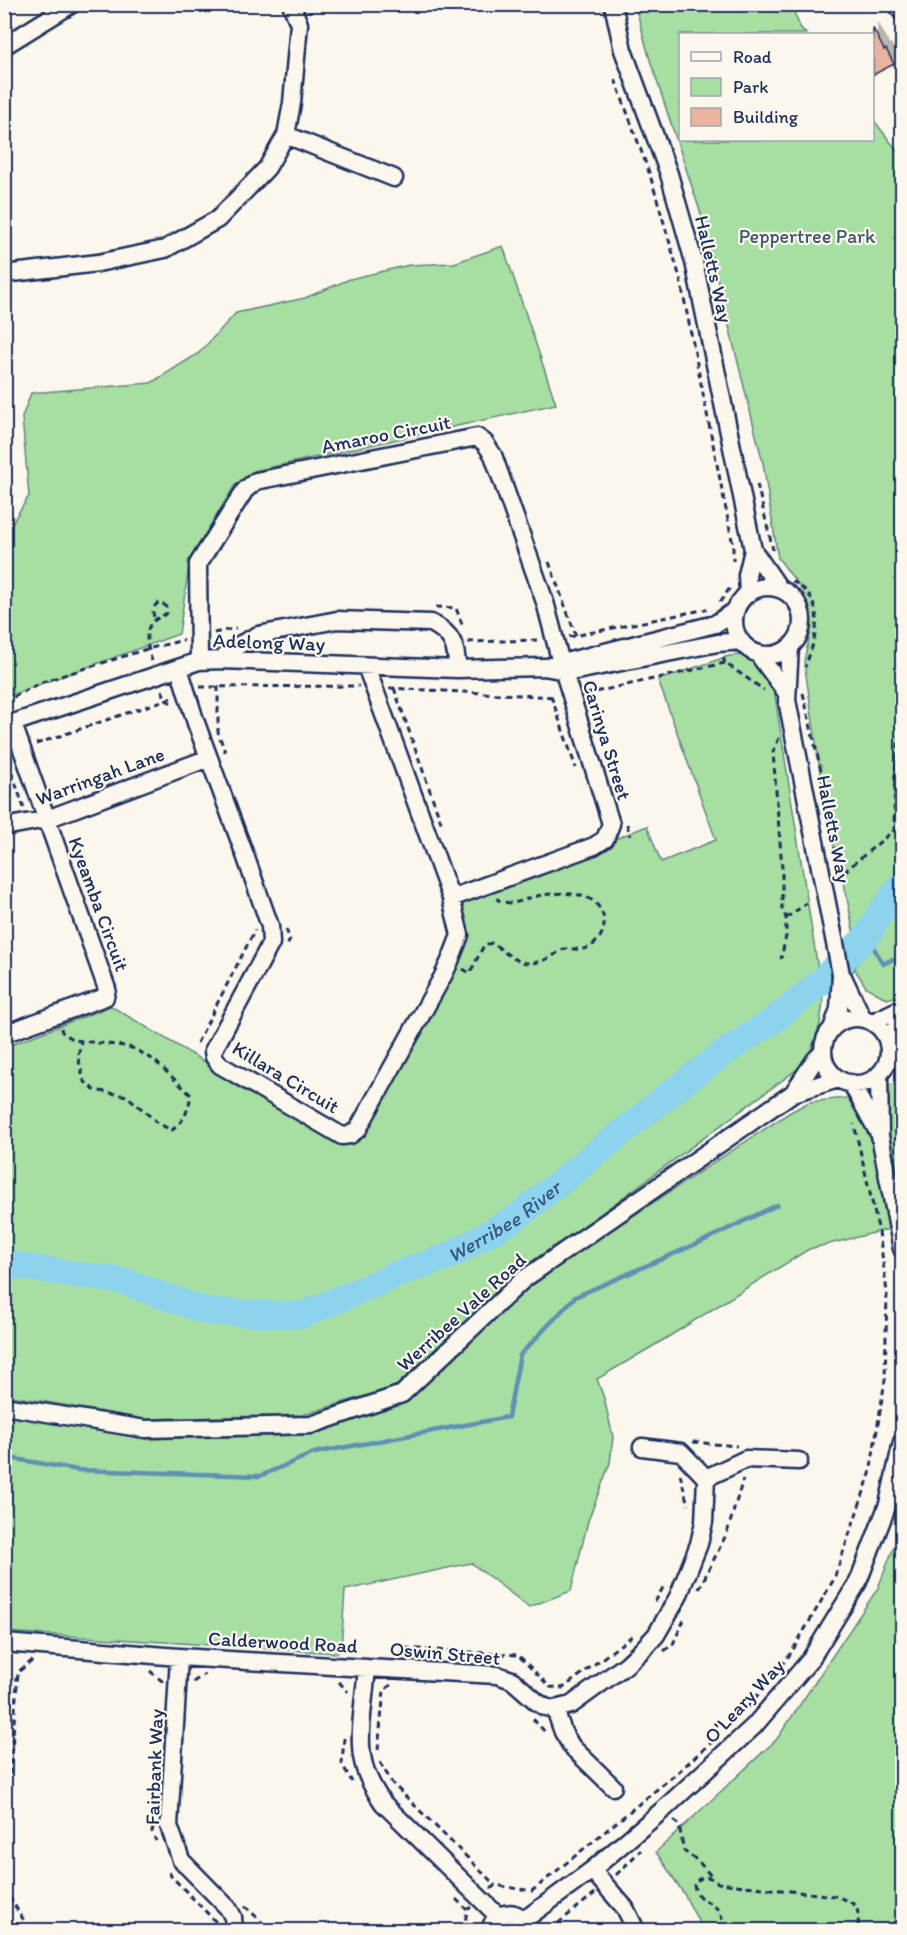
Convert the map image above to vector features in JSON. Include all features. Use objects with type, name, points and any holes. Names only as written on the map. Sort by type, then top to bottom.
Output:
[{"type":"street","points":[[4,46],[72,4]]},
{"type":"street","points":[[4,274],[98,263],[165,249],[218,219],[267,168],[286,135],[292,103],[299,24],[291,4]]},
{"type":"street","name":"Halletts Way","points":[[613,4],[623,50],[669,174],[693,262],[753,550],[779,588]]},
{"type":"street","points":[[896,4],[903,12]]},
{"type":"street","points":[[286,135],[394,178]]},
{"type":"street","name":"Amaroo Circuit","points":[[199,662],[198,564],[245,490],[256,481],[477,437],[494,455],[546,602],[562,667]]},
{"type":"street","name":"Halletts Way","points":[[748,593],[747,575],[753,550]]},
{"type":"street","points":[[769,586],[789,593],[796,600],[803,620],[797,640],[790,647],[780,653],[769,655],[758,654],[745,647],[736,632],[734,621],[736,610],[748,593],[769,586]]},
{"type":"street","name":"Adelong Way","points":[[9,725],[199,662],[221,660],[457,669],[562,667],[715,624],[736,610]]},
{"type":"street","points":[[221,660],[239,645],[258,635],[337,620],[431,623],[442,628],[450,639],[457,652],[457,669]]},
{"type":"street","name":"Adelong Way","points":[[562,667],[572,672],[718,643],[741,641]]},
{"type":"street","points":[[786,692],[790,647]]},
{"type":"street","points":[[758,654],[786,692]]},
{"type":"street","name":"Killara Circuit","points":[[179,668],[196,723],[270,926],[271,943],[213,1051],[214,1057],[220,1065],[342,1136],[350,1135],[358,1129],[438,986],[460,935],[451,898],[366,666]]},
{"type":"street","name":"Carinya Street","points":[[451,898],[594,846],[604,839],[609,830],[611,824],[562,667]]},
{"type":"street","name":"Halletts Way","points":[[786,692],[841,974],[839,1009],[833,1026]]},
{"type":"street","name":"Kyeamba Circuit","points":[[4,1034],[105,998],[107,989],[47,819],[9,725]]},
{"type":"street","name":"Warringah Lane","points":[[4,827],[47,819],[209,758]]},
{"type":"street","name":"Halletts Way","points":[[841,974],[868,1020]]},
{"type":"street","points":[[868,1020],[885,1035],[888,1044],[887,1060],[879,1074],[871,1080],[861,1083],[845,1081],[830,1072],[825,1063],[824,1042],[833,1026],[852,1018],[868,1020],[903,1008]]},
{"type":"street","points":[[888,1044],[903,1015]]},
{"type":"street","name":"Werribee Vale Road","points":[[4,1406],[145,1429],[311,1425],[402,1394],[524,1279],[793,1093],[823,1052]]},
{"type":"street","points":[[879,1074],[880,1136],[903,1249]]},
{"type":"street","points":[[845,1081],[880,1136]]},
{"type":"street","name":"Werribee Vale Road","points":[[793,1093],[845,1081]]},
{"type":"street","name":"O'Leary Way","points":[[526,1925],[665,1808],[754,1726],[810,1660],[858,1582],[888,1504],[903,1442]]},
{"type":"street","points":[[613,1787],[572,1748],[563,1732],[555,1709],[571,1705],[617,1672],[656,1635],[678,1597],[699,1544],[704,1522],[706,1478],[681,1452],[642,1447]]},
{"type":"street","points":[[706,1478],[746,1460],[799,1461]]},
{"type":"street","name":"Calderwood Road","points":[[4,1643],[179,1657],[367,1668],[361,1743],[363,1762],[372,1786],[383,1803],[481,1898],[494,1923]]},
{"type":"street","name":"Fairbank Way","points":[[179,1657],[169,1826],[182,1860],[228,1908],[237,1930]]},
{"type":"street","name":"Oswin Street","points":[[367,1668],[497,1675],[512,1680],[537,1702],[555,1709]]},
{"type":"street","points":[[592,1870],[625,1908],[636,1930]]},
{"type":"street","points":[[494,1923],[508,1912],[513,1913],[526,1925]]},
{"type":"path","points":[[614,75],[650,175],[680,278],[733,545],[734,571]]},
{"type":"path","points":[[715,624],[712,612],[734,582]]},
{"type":"path","points":[[155,620],[152,610],[154,605],[159,602],[163,603],[167,608],[167,613],[155,620],[148,628],[147,649],[166,700],[176,705],[179,713]]},
{"type":"path","points":[[536,629],[540,640]]},
{"type":"path","points":[[725,663],[769,693]]},
{"type":"path","points":[[218,686],[218,732],[226,754]]},
{"type":"path","points":[[394,688],[446,834]]},
{"type":"path","points":[[551,696],[578,774]]},
{"type":"path","points":[[844,872],[894,830],[895,774],[903,706]]},
{"type":"path","points":[[781,959],[786,936],[786,918],[782,908],[782,868],[773,752],[780,737],[782,748]]},
{"type":"path","points":[[450,961],[470,973],[484,945],[492,943],[525,963],[547,959],[562,949],[583,949],[600,939],[603,931],[602,912],[591,900],[567,893],[544,895],[510,903],[498,900],[491,884]]},
{"type":"path","points":[[786,918],[807,903]]},
{"type":"path","points":[[197,1043],[256,926]]},
{"type":"path","points":[[285,950],[290,940],[286,929]]},
{"type":"path","points":[[55,1016],[62,1032],[74,1040],[125,1046],[154,1060],[191,1095],[185,1117],[179,1125],[172,1130],[159,1125],[127,1096],[94,1090],[84,1081],[78,1057],[81,1041]]},
{"type":"path","points":[[741,1715],[790,1653],[834,1579],[870,1474],[885,1380],[888,1292],[879,1232],[855,1125],[850,1114]]},
{"type":"path","points":[[692,1442],[745,1447]]},
{"type":"path","points":[[4,1848],[18,1672],[32,1660]]},
{"type":"path","points":[[150,1670],[162,1680],[161,1689]]},
{"type":"path","points":[[193,1690],[193,1683],[207,1672]]},
{"type":"path","points":[[4,1679],[17,1679]]},
{"type":"path","points":[[336,1679],[348,1691],[347,1702]]},
{"type":"path","points":[[531,1717],[553,1741]]},
{"type":"path","points":[[344,1733],[342,1764],[352,1783]]},
{"type":"path","points":[[464,1930],[467,1910],[495,1885],[531,1891],[677,1773],[717,1737]]},
{"type":"path","points":[[153,1820],[152,1832],[160,1850]]},
{"type":"path","points":[[674,1820],[679,1826],[684,1851],[699,1861],[718,1883],[836,1896],[853,1902],[859,1911],[858,1930]]},
{"type":"path","points":[[167,1867],[171,1876],[215,1921],[206,1930]]},
{"type":"path","points":[[4,1877],[5,1890],[30,1930]]},
{"type":"path","points":[[712,1877],[703,1877],[694,1882],[694,1889],[697,1896],[717,1908],[722,1916],[724,1930]]},
{"type":"path","points":[[451,1894],[467,1910]]},
{"type":"path","points":[[243,1904],[270,1930]]},
{"type":"green space","name":"Peppertree Park","points":[[635,5],[791,5],[800,27],[805,33],[679,33],[679,141],[874,141],[874,120],[902,157],[902,879],[874,917],[857,949],[843,878],[828,825],[804,661],[812,625],[803,591],[778,558],[763,463],[701,214],[650,60]]},
{"type":"green space","points":[[503,246],[556,404],[254,471],[235,485],[190,559],[179,634],[5,697],[5,534],[29,496],[22,417],[31,393],[151,383],[199,353],[236,313],[305,298],[350,279],[409,265],[454,263]]},
{"type":"green space","points":[[741,655],[758,659],[773,683],[823,1001],[820,1024],[807,1062],[520,1273],[397,1386],[303,1415],[145,1419],[5,1395],[5,1047],[111,1006],[339,1142],[359,1136],[452,978],[468,935],[459,902],[647,826],[661,862],[716,840],[658,680],[729,656]]},
{"type":"green space","points":[[902,891],[902,995],[887,999],[866,987],[854,968],[879,921]]},
{"type":"green space","points":[[902,1081],[902,1226],[809,1249],[597,1379],[613,1437],[610,1463],[588,1521],[571,1591],[529,1607],[471,1563],[345,1590],[341,1650],[337,1653],[5,1632],[4,1415],[147,1439],[306,1435],[403,1402],[530,1284],[789,1113],[809,1102],[855,1097]]},
{"type":"green space","points":[[902,1526],[902,1919],[886,1930],[703,1930],[684,1894],[656,1852],[777,1739],[878,1588]]},
{"type":"water","points":[[902,879],[902,891],[879,921],[850,977],[844,972],[874,917]]},
{"type":"building","points":[[873,28],[894,64],[874,74],[874,33]]},
{"type":"waterway","name":"Werribee River","points":[[4,1264],[122,1281],[209,1312],[302,1315],[400,1273],[451,1255],[517,1217],[673,1091],[722,1054],[774,1020],[815,987],[867,936],[902,884]]},
{"type":"waterway","points":[[867,936],[883,964],[893,959],[902,965]]},
{"type":"waterway","points":[[4,1457],[78,1470],[260,1476],[314,1453],[508,1417],[520,1355],[575,1297],[703,1241],[777,1205]]}]
